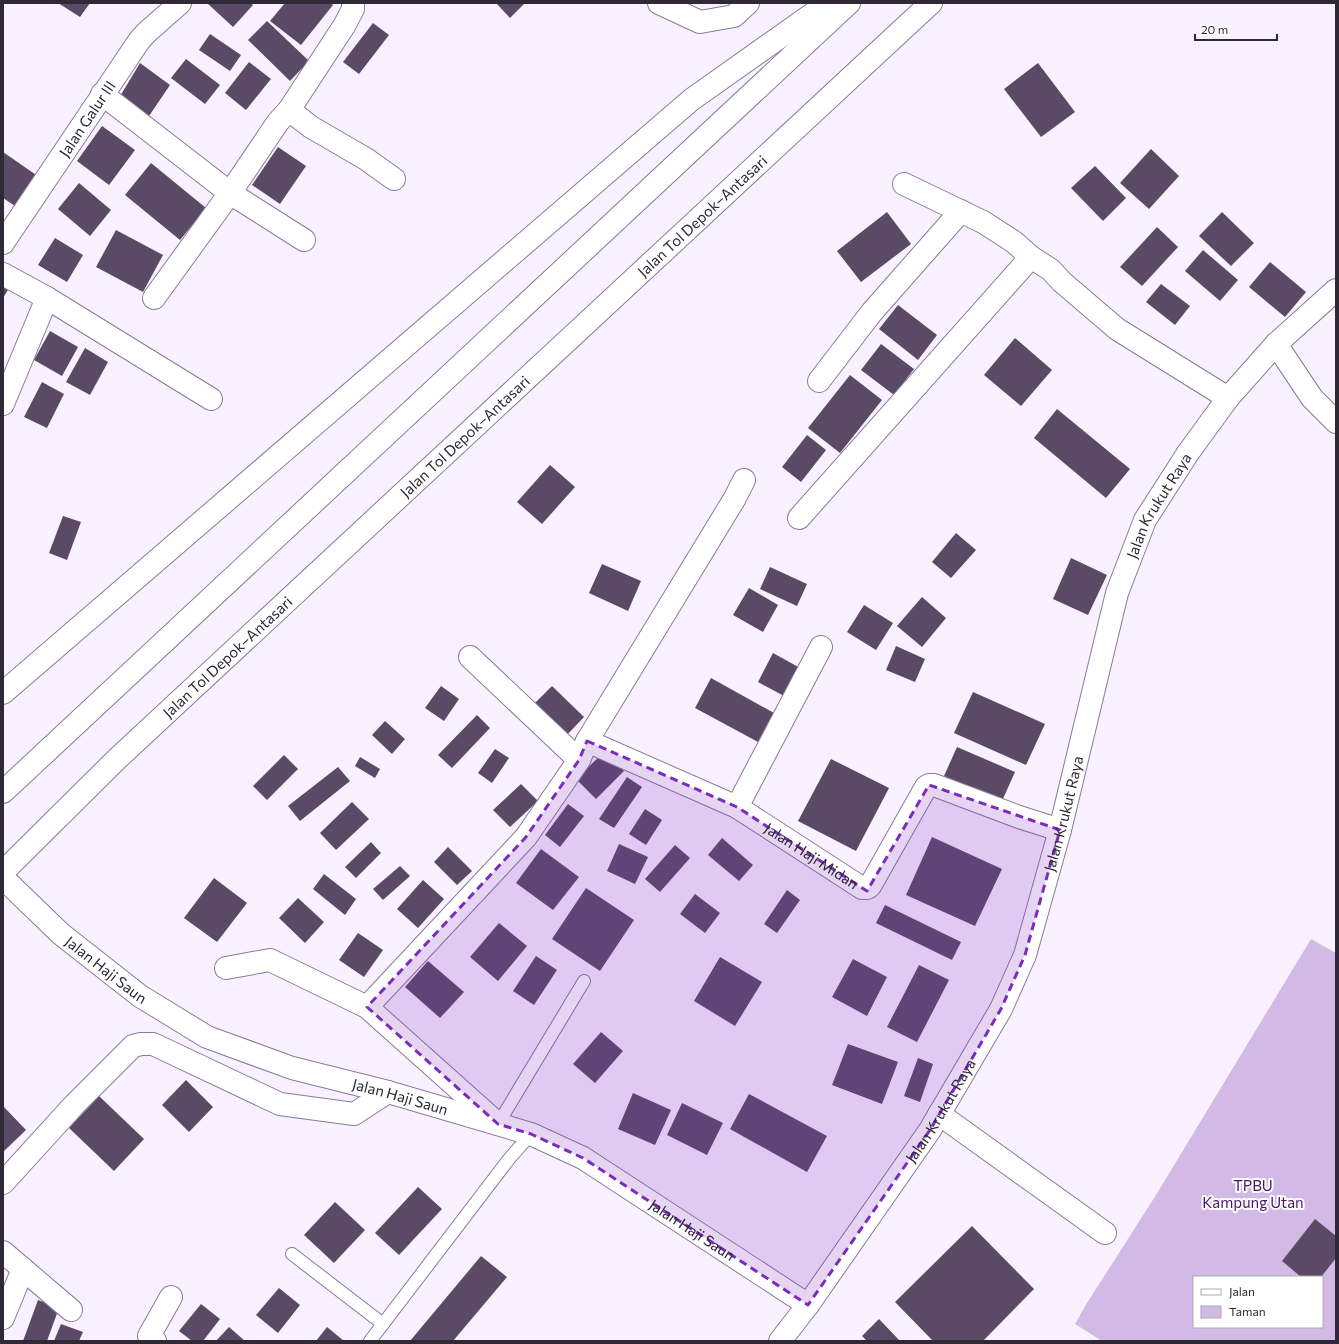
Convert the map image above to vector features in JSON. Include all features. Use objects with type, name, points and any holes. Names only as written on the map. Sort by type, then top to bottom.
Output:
[{"type":"main road","name":"Jalan Galur III","points":[[3,243],[102,94],[146,33],[180,3]]},
{"type":"main road","points":[[154,298],[230,193],[278,122],[289,110],[344,26],[353,9],[353,3]]},
{"type":"main road","points":[[659,3],[700,22],[734,16],[748,3]]},
{"type":"main road","points":[[3,693],[691,100],[828,3]]},
{"type":"main road","points":[[3,792],[849,3]]},
{"type":"main road","name":"Jalan Tol Depok–Antasari","points":[[3,872],[118,758],[931,3]]},
{"type":"main road","points":[[102,94],[230,193],[304,240]]},
{"type":"main road","points":[[289,110],[312,127],[359,154],[394,178]]},
{"type":"main road","points":[[904,184],[983,222],[1014,242],[1030,257],[1051,270],[1062,282],[1117,329],[1228,398]]},
{"type":"main road","points":[[818,380],[872,312],[961,211]]},
{"type":"main road","points":[[799,518],[1030,257]]},
{"type":"main road","points":[[3,274],[47,298],[211,399]]},
{"type":"main road","name":"Jalan Krukut Raya","points":[[780,1341],[808,1305],[930,1130],[1001,1009],[1025,955],[1060,830],[1117,593],[1145,520],[1188,453],[1228,398],[1276,344],[1336,290]]},
{"type":"main road","points":[[3,404],[47,298]]},
{"type":"main road","points":[[1276,344],[1312,398],[1336,422]]},
{"type":"main road","points":[[367,1007],[526,837],[583,751],[735,498],[744,480]]},
{"type":"main road","points":[[737,807],[821,647]]},
{"type":"main road","name":"Jalan Haji Midan","points":[[470,657],[583,751],[737,807],[862,888],[867,888],[870,886],[929,785],[934,785],[1019,817],[1060,830]]},
{"type":"main road","name":"Jalan Haji Saun","points":[[3,878],[61,934],[140,996],[207,1037],[292,1068],[388,1092],[531,1134],[583,1158],[808,1305]]},
{"type":"main road","points":[[226,968],[270,960],[367,1007],[498,1124]]},
{"type":"main road","points":[[3,1183],[74,1105],[133,1046],[141,1044],[153,1044],[280,1104],[354,1114],[388,1092]]},
{"type":"main road","points":[[939,1114],[1105,1233]]},
{"type":"main road","points":[[3,1252],[72,1310]]},
{"type":"main road","points":[[3,1318],[23,1269]]},
{"type":"main road","points":[[155,1341],[148,1336],[171,1297]]},
{"type":"lane","points":[[498,1124],[584,981]]},
{"type":"lane","points":[[370,1341],[504,1165],[531,1134]]},
{"type":"lane","points":[[292,1254],[383,1324]]},
{"type":"highlighted area","points":[[587,741],[737,807],[867,891],[929,785],[1060,830],[1025,955],[1001,1009],[930,1130],[808,1305],[583,1158],[531,1134],[498,1124],[367,1007],[526,837],[579,760]]},
{"type":"green space","name":"TPBU Kampung Utan","points":[[1311,939],[1336,953],[1336,1341],[1102,1341],[1075,1324],[1156,1195]]},
{"type":"building","points":[[58,3],[90,3],[80,17]]},
{"type":"building","points":[[207,3],[251,3],[253,5],[233,27]]},
{"type":"building","points":[[285,3],[331,3],[333,5],[301,45],[270,21]]},
{"type":"building","points":[[496,3],[525,3],[510,18]]},
{"type":"building","points":[[267,21],[309,61],[290,81],[248,40]]},
{"type":"building","points":[[373,23],[389,35],[359,74],[343,62]]},
{"type":"building","points":[[210,34],[241,55],[230,71],[199,50]]},
{"type":"building","points":[[186,59],[220,85],[205,104],[171,78]]},
{"type":"building","points":[[249,62],[271,79],[246,110],[225,93]]},
{"type":"building","points":[[140,63],[170,85],[147,119],[119,98]]},
{"type":"building","points":[[1038,63],[1075,112],[1041,137],[1004,89]]},
{"type":"building","points":[[102,126],[135,150],[109,185],[77,161]]},
{"type":"building","points":[[278,147],[306,166],[280,204],[252,185]]},
{"type":"building","points":[[1151,149],[1179,176],[1149,209],[1120,183]]},
{"type":"building","points":[[3,152],[42,179],[21,210],[3,198]]},
{"type":"building","points":[[151,163],[206,208],[180,240],[125,195]]},
{"type":"building","points":[[1095,166],[1126,198],[1103,221],[1071,188]]},
{"type":"building","points":[[79,183],[111,210],[90,236],[58,209]]},
{"type":"building","points":[[887,212],[911,244],[861,282],[837,251]]},
{"type":"building","points":[[1222,212],[1254,243],[1231,266],[1199,236]]},
{"type":"building","points":[[1157,227],[1178,247],[1142,286],[1120,267]]},
{"type":"building","points":[[116,230],[163,255],[143,292],[96,267]]},
{"type":"building","points":[[55,238],[83,255],[67,282],[38,265]]},
{"type":"building","points":[[1203,250],[1238,280],[1220,301],[1185,271]]},
{"type":"building","points":[[1270,262],[1306,292],[1285,317],[1249,287]]},
{"type":"building","points":[[3,281],[11,285],[3,298]]},
{"type":"building","points":[[1161,284],[1190,306],[1175,325],[1146,302]]},
{"type":"building","points":[[898,305],[937,335],[918,360],[879,329]]},
{"type":"building","points":[[50,331],[78,347],[62,376],[34,360]]},
{"type":"building","points":[[1015,338],[1052,370],[1021,406],[984,375]]},
{"type":"building","points":[[881,344],[914,369],[894,395],[861,370]]},
{"type":"building","points":[[85,348],[108,362],[90,395],[66,382]]},
{"type":"building","points":[[850,375],[882,400],[840,453],[808,428]]},
{"type":"building","points":[[42,382],[64,394],[47,428],[24,417]]},
{"type":"building","points":[[1057,409],[1130,469],[1106,498],[1034,438]]},
{"type":"building","points":[[807,435],[826,450],[801,482],[782,467]]},
{"type":"building","points":[[550,465],[575,487],[542,524],[517,502]]},
{"type":"building","points":[[63,516],[81,522],[67,560],[49,553]]},
{"type":"building","points":[[956,533],[976,550],[951,578],[932,562]]},
{"type":"building","points":[[1071,558],[1107,575],[1088,615],[1053,599]]},
{"type":"building","points":[[602,564],[641,581],[628,611],[589,593]]},
{"type":"building","points":[[770,567],[807,584],[797,606],[760,589]]},
{"type":"building","points":[[749,588],[778,605],[763,632],[733,615]]},
{"type":"building","points":[[922,597],[946,618],[922,647],[897,626]]},
{"type":"building","points":[[864,605],[893,623],[876,650],[847,632]]},
{"type":"building","points":[[896,646],[925,659],[915,682],[886,670]]},
{"type":"building","points":[[773,653],[802,669],[786,697],[758,682]]},
{"type":"building","points":[[711,678],[774,713],[758,742],[695,708]]},
{"type":"building","points":[[441,686],[459,699],[444,721],[425,708]]},
{"type":"building","points":[[552,686],[584,717],[564,738],[532,706]]},
{"type":"building","points":[[973,692],[1045,724],[1026,765],[954,733]]},
{"type":"building","points":[[477,715],[490,728],[452,768],[438,755]]},
{"type":"building","points":[[385,721],[405,739],[392,754],[372,735]]},
{"type":"building","points":[[957,747],[1015,772],[1002,801],[944,776]]},
{"type":"building","points":[[495,749],[509,758],[492,783],[478,773]]},
{"type":"building","points":[[604,752],[624,771],[596,799],[576,779]]},
{"type":"building","points":[[284,755],[298,769],[267,800],[253,786]]},
{"type":"building","points":[[360,757],[380,769],[375,778],[355,766]]},
{"type":"building","points":[[831,759],[889,788],[856,851],[798,821]]},
{"type":"building","points":[[338,767],[350,781],[300,821],[288,806]]},
{"type":"building","points":[[627,777],[642,787],[614,828],[599,819]]},
{"type":"building","points":[[521,784],[538,801],[510,827],[493,810]]},
{"type":"building","points":[[352,802],[369,819],[336,850],[320,833]]},
{"type":"building","points":[[568,804],[584,816],[560,847],[545,835]]},
{"type":"building","points":[[645,809],[662,820],[646,845],[629,834]]},
{"type":"building","points":[[932,837],[1002,869],[975,926],[906,895]]},
{"type":"building","points":[[722,838],[753,865],[739,881],[708,855]]},
{"type":"building","points":[[371,842],[381,853],[356,878],[345,867]]},
{"type":"building","points":[[619,844],[648,857],[635,884],[607,871]]},
{"type":"building","points":[[675,845],[690,858],[660,892],[645,879]]},
{"type":"building","points":[[448,847],[472,871],[457,885],[434,862]]},
{"type":"building","points":[[541,849],[579,877],[553,910],[516,883]]},
{"type":"building","points":[[400,866],[410,876],[383,900],[373,889]]},
{"type":"building","points":[[324,874],[356,899],[345,915],[313,889]]},
{"type":"building","points":[[214,878],[247,903],[217,942],[184,918]]},
{"type":"building","points":[[423,880],[444,899],[418,928],[397,909]]},
{"type":"building","points":[[586,888],[634,920],[600,971],[552,939]]},
{"type":"building","points":[[787,890],[800,900],[777,933],[764,924]]},
{"type":"building","points":[[695,894],[720,913],[705,933],[680,914]]},
{"type":"building","points":[[298,898],[324,922],[305,943],[279,918]]},
{"type":"building","points":[[885,905],[961,942],[952,960],[876,923]]},
{"type":"building","points":[[499,923],[527,946],[498,981],[470,957]]},
{"type":"building","points":[[358,933],[383,950],[364,977],[339,960]]},
{"type":"building","points":[[536,956],[557,970],[534,1005],[513,991]]},
{"type":"building","points":[[720,957],[762,982],[735,1026],[694,1001]]},
{"type":"building","points":[[853,959],[887,977],[867,1016],[832,997]]},
{"type":"building","points":[[428,961],[464,992],[440,1018],[405,987]]},
{"type":"building","points":[[919,965],[949,980],[917,1042],[887,1027]]},
{"type":"building","points":[[601,1032],[623,1051],[595,1083],[573,1064]]},
{"type":"building","points":[[848,1044],[898,1062],[882,1104],[832,1085]]},
{"type":"building","points":[[918,1058],[933,1064],[920,1102],[904,1096]]},
{"type":"building","points":[[186,1080],[213,1107],[189,1132],[162,1105]]},
{"type":"building","points":[[633,1093],[671,1110],[655,1145],[618,1129]]},
{"type":"building","points":[[749,1094],[827,1136],[807,1172],[730,1129]]},
{"type":"building","points":[[99,1096],[144,1139],[114,1171],[69,1128]]},
{"type":"building","points":[[682,1103],[723,1123],[707,1155],[667,1135]]},
{"type":"building","points":[[3,1106],[26,1130],[3,1152]]},
{"type":"building","points":[[418,1187],[442,1209],[399,1255],[375,1233]]},
{"type":"building","points":[[335,1202],[365,1230],[334,1263],[304,1235]]},
{"type":"building","points":[[1315,1219],[1336,1236],[1336,1258],[1322,1276],[1300,1276],[1282,1261]]},
{"type":"building","points":[[972,1226],[1034,1289],[983,1341],[933,1341],[895,1302]]},
{"type":"building","points":[[481,1256],[507,1277],[453,1341],[410,1341]]},
{"type":"building","points":[[279,1288],[300,1305],[278,1333],[256,1315]]},
{"type":"building","points":[[38,1300],[59,1308],[47,1341],[23,1341]]},
{"type":"building","points":[[201,1304],[220,1319],[203,1341],[192,1341],[179,1331]]},
{"type":"building","points":[[879,1319],[900,1341],[867,1341],[862,1336]]},
{"type":"building","points":[[61,1324],[83,1332],[79,1341],[54,1341]]},
{"type":"building","points":[[229,1327],[245,1341],[216,1341]]},
{"type":"building","points":[[327,1327],[344,1341],[316,1341]]}]
